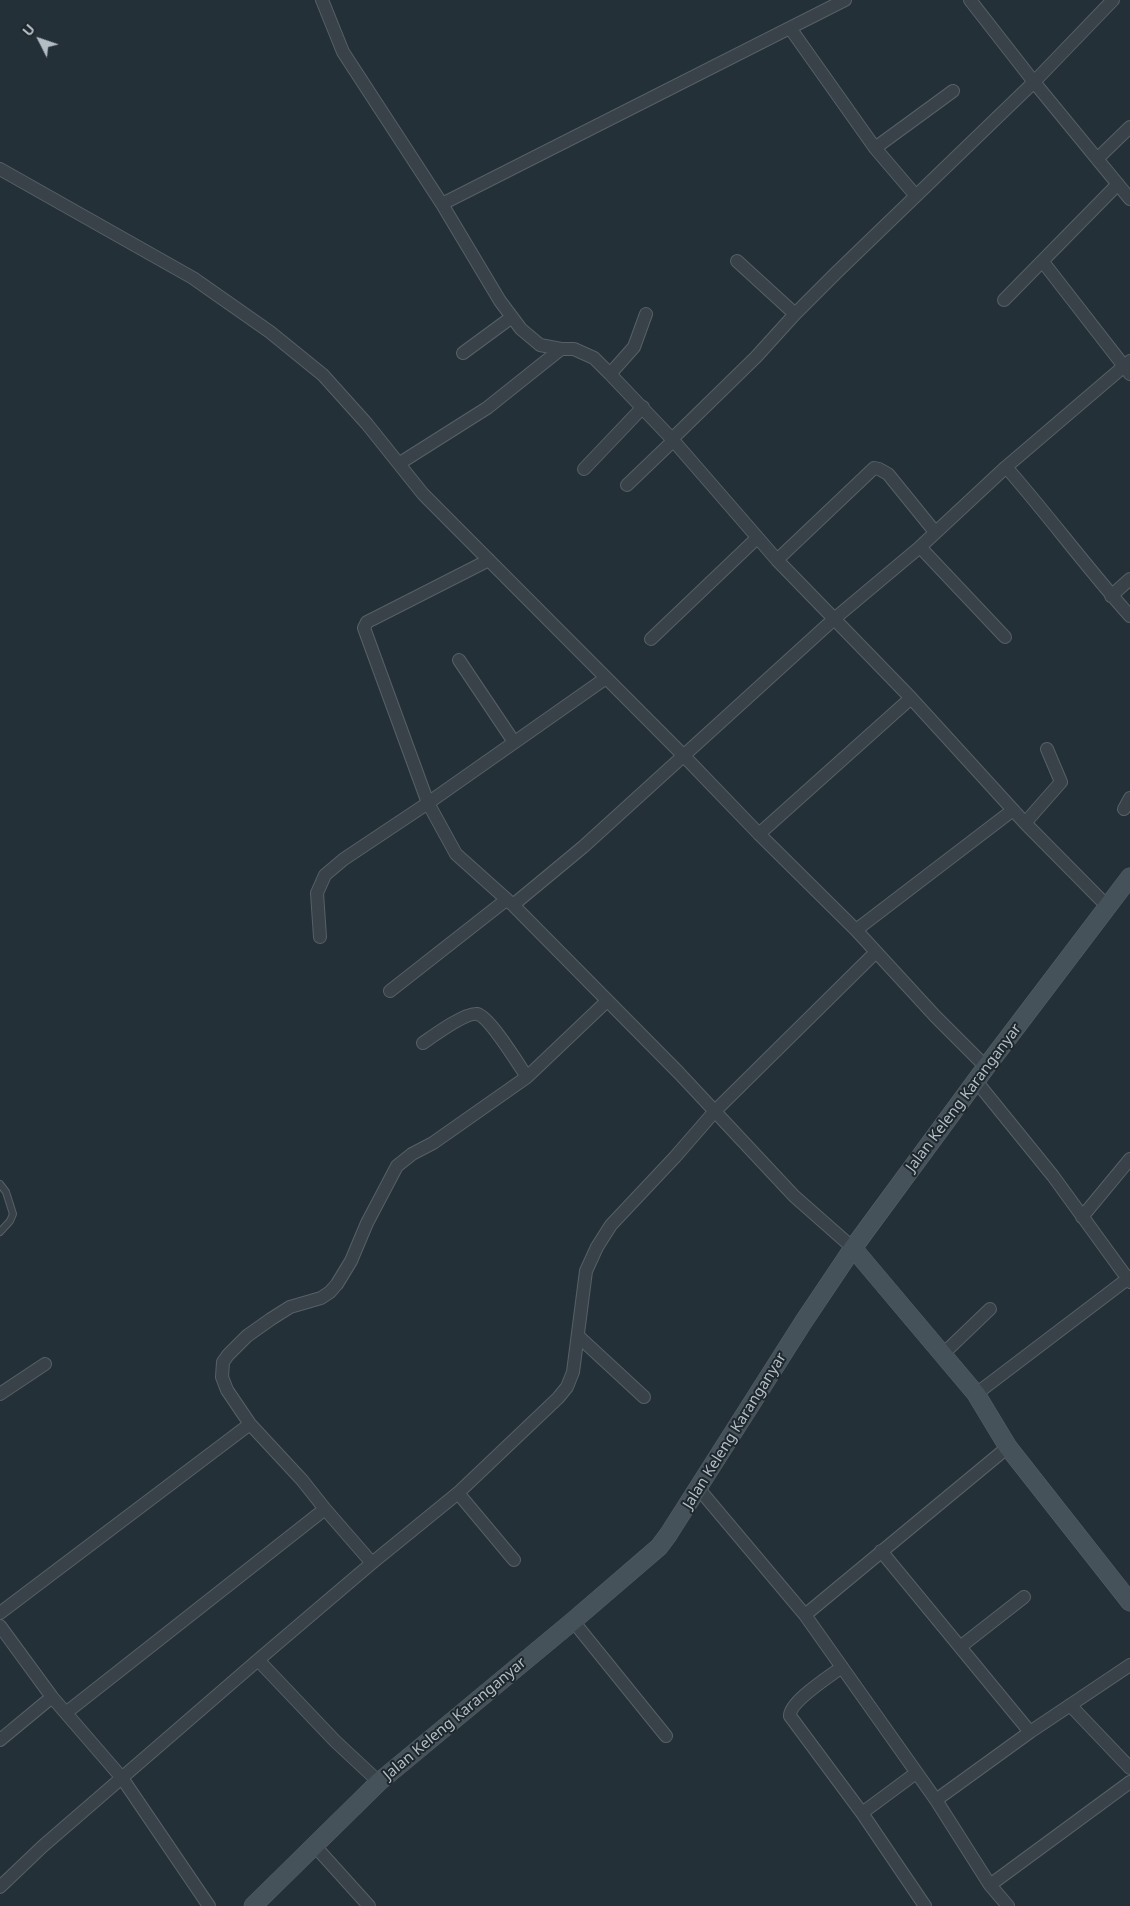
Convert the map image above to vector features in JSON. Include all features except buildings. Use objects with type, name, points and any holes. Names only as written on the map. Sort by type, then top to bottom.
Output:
[{"type":"main road","name":"Jalan Keleng Karanganyar","points":[[253,1906],[379,1782],[659,1547],[699,1489],[804,1321],[853,1248],[986,1067],[1130,877]]},
{"type":"main road","points":[[853,1248],[976,1394],[1008,1447],[1130,1602]]},
{"type":"street","points":[[322,0],[343,52],[442,204],[500,301],[521,329],[540,345],[561,349],[574,349],[594,358],[673,439],[777,560],[911,698],[1025,823],[1108,907]]},
{"type":"street","points":[[442,204],[845,0]]},
{"type":"street","points":[[970,0],[1034,82],[1130,199]]},
{"type":"street","points":[[627,485],[756,357],[795,314],[1034,82],[1113,0]]},
{"type":"street","points":[[790,28],[875,148],[916,196]]},
{"type":"street","points":[[875,148],[953,91]]},
{"type":"street","points":[[1097,159],[1130,127]]},
{"type":"street","points":[[0,169],[193,278],[270,332],[323,375],[400,463],[423,494],[856,930],[935,1016],[986,1067]]},
{"type":"street","points":[[1004,300],[1118,184]]},
{"type":"street","points":[[738,261],[795,314]]},
{"type":"street","points":[[390,991],[583,847],[834,619],[920,547],[1006,468],[1128,367],[1043,262]]},
{"type":"street","points":[[610,374],[634,347],[646,314]]},
{"type":"street","points":[[463,353],[512,317]]},
{"type":"street","points":[[400,463],[487,408],[561,349]]},
{"type":"street","points":[[584,469],[643,408]]},
{"type":"street","points":[[777,560],[874,468],[888,474],[935,532]]},
{"type":"street","points":[[1006,468],[1050,518],[1097,579],[1130,616]]},
{"type":"street","points":[[651,639],[758,538]]},
{"type":"street","points":[[920,547],[1005,637]]},
{"type":"street","points":[[489,560],[374,618],[364,628],[428,803],[456,854],[510,903],[679,1072],[794,1196],[853,1248]]},
{"type":"street","points":[[1112,596],[1130,579]]},
{"type":"street","points":[[459,660],[514,742]]},
{"type":"street","points":[[320,937],[316,893],[325,875],[344,859],[428,803],[606,678]]},
{"type":"street","points":[[759,834],[911,698]]},
{"type":"street","points":[[1025,823],[1060,782],[1047,749]]},
{"type":"street","points":[[856,930],[1013,810]]},
{"type":"street","points":[[0,1887],[43,1846],[258,1660],[458,1493],[558,1398],[567,1387],[573,1372],[586,1271],[597,1247],[611,1225],[716,1111],[876,952]]},
{"type":"street","points":[[372,1563],[302,1480],[250,1424],[227,1390],[222,1377],[223,1362],[247,1336],[271,1319],[290,1307],[321,1298],[330,1292],[351,1260],[378,1201],[398,1166],[412,1154],[433,1143],[527,1077],[607,1001]]},
{"type":"street","points":[[423,1043],[468,1015],[476,1014],[482,1016],[495,1030],[527,1077]]},
{"type":"street","points":[[976,1081],[1053,1176],[1129,1279],[976,1394]]},
{"type":"street","points":[[1082,1217],[1130,1159]]},
{"type":"street","points":[[942,1355],[990,1309]]},
{"type":"street","points":[[578,1336],[644,1397]]},
{"type":"street","points":[[0,1394],[44,1364]]},
{"type":"street","points":[[0,1613],[250,1424]]},
{"type":"street","points":[[805,1616],[1008,1447]]},
{"type":"street","points":[[699,1489],[805,1616],[936,1800],[990,1885],[1008,1906]]},
{"type":"street","points":[[458,1493],[514,1560]]},
{"type":"street","points":[[66,1712],[325,1509]]},
{"type":"street","points":[[881,1551],[1030,1732]]},
{"type":"street","points":[[960,1647],[1024,1598]]},
{"type":"street","points":[[573,1621],[666,1736]]},
{"type":"street","points":[[0,1626],[52,1697],[122,1778],[209,1906]]},
{"type":"street","points":[[258,1660],[335,1741],[379,1782]]},
{"type":"street","points":[[936,1800],[1030,1732],[1130,1665]]},
{"type":"street","points":[[842,1667],[803,1696],[791,1708],[790,1716],[862,1813],[925,1906]]},
{"type":"street","points":[[0,1740],[52,1697]]},
{"type":"street","points":[[1070,1705],[1130,1768]]},
{"type":"street","points":[[862,1813],[916,1773]]},
{"type":"street","points":[[990,1885],[1130,1782]]},
{"type":"street","points":[[314,1845],[369,1906]]},
{"type":"lane","points":[[0,1184],[6,1192],[13,1214],[0,1232]]}]
